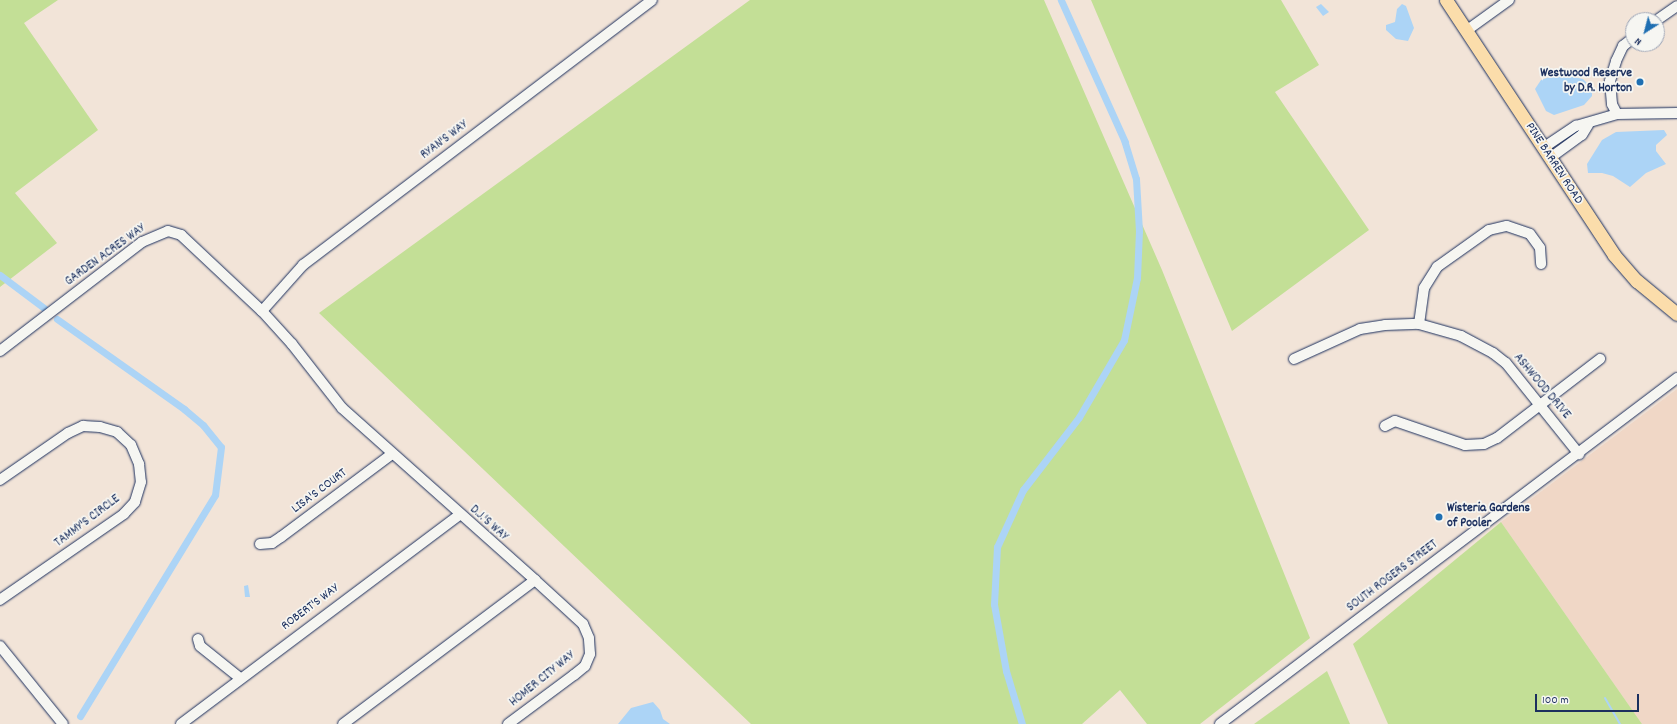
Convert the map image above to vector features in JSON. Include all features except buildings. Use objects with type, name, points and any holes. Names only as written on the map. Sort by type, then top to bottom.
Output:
[{"type":"main road","name":"PINE BARREN ROAD","points":[[1446,0],[1614,255],[1637,281],[1677,314]]},
{"type":"street","name":"RYAN'S WAY","points":[[262,311],[303,265],[652,0]]},
{"type":"street","points":[[1466,31],[1509,0]]},
{"type":"street","points":[[1665,14],[1677,6]]},
{"type":"street","points":[[1617,114],[1612,104],[1610,81],[1616,61],[1625,49]]},
{"type":"street","points":[[1546,153],[1576,126],[1588,124],[1617,114],[1677,113]]},
{"type":"street","points":[[1419,324],[1422,297],[1433,272],[1489,230],[1507,226],[1530,234],[1540,248],[1542,264]]},
{"type":"street","name":"GARDEN ACRES WAY","points":[[0,351],[142,242],[168,231],[181,235],[262,311]]},
{"type":"street","name":"D.J.'S WAY","points":[[262,311],[292,344],[342,408],[459,515],[535,580]]},
{"type":"street","name":"ASHWOOD DRIVE","points":[[1294,359],[1364,328],[1419,324],[1461,336],[1494,353],[1515,373],[1579,454]]},
{"type":"street","points":[[1385,426],[1395,421],[1465,445],[1484,444],[1497,438],[1600,359]]},
{"type":"street","name":"SOUTH ROGERS STREET","points":[[1220,724],[1579,454],[1677,378]]},
{"type":"street","name":"TAMMY'S CIRCLE","points":[[0,480],[68,433],[83,426],[100,427],[117,432],[131,445],[139,464],[141,482],[135,502],[124,514],[0,600]]},
{"type":"street","name":"LISA'S COURT","points":[[260,544],[272,543],[281,537],[392,454]]},
{"type":"street","name":"ROBERT'S WAY","points":[[180,724],[459,515]]},
{"type":"street","points":[[343,724],[535,580]]},
{"type":"street","name":"HOMER CITY WAY","points":[[508,724],[585,666],[590,654],[589,638],[583,624],[535,580]]},
{"type":"street","points":[[198,639],[200,646],[240,678]]},
{"type":"street","points":[[0,646],[63,724]]},
{"type":"shaded area","points":[[1677,389],[1677,724],[1642,724],[1501,522]]},
{"type":"green space","points":[[0,0],[58,0],[24,23],[98,130],[15,193],[57,243],[0,287]]},
{"type":"green space","points":[[750,0],[1044,0],[1162,270],[1310,638],[1200,724],[1147,724],[1120,690],[1082,724],[751,724],[319,313]]},
{"type":"green space","points":[[1091,0],[1281,0],[1319,65],[1275,92],[1369,230],[1232,331]]},
{"type":"green space","points":[[1501,522],[1642,724],[1388,724],[1353,644]]},
{"type":"green space","points":[[1327,671],[1350,724],[1254,724]]},
{"type":"water","points":[[1321,4],[1329,12],[1323,16],[1316,7]]},
{"type":"water","points":[[1402,4],[1406,6],[1414,28],[1408,41],[1396,39],[1386,30],[1386,25],[1395,22],[1397,9]]},
{"type":"water","points":[[1558,74],[1583,79],[1592,88],[1592,96],[1584,105],[1554,115],[1546,111],[1535,89],[1541,80]]},
{"type":"water","points":[[1664,130],[1667,135],[1656,145],[1656,151],[1666,164],[1646,173],[1630,187],[1613,176],[1602,173],[1588,173],[1587,164],[1602,140],[1616,132]]},
{"type":"water","points":[[248,585],[250,597],[245,597],[244,586]]},
{"type":"water","points":[[653,702],[660,710],[663,719],[670,724],[618,724],[631,708]]},
{"type":"waterway","points":[[1022,724],[1006,671],[994,604],[997,547],[1023,490],[1079,417],[1124,340],[1137,278],[1139,231],[1136,179],[1125,142],[1061,0]]},
{"type":"waterway","points":[[0,275],[44,308]]},
{"type":"waterway","points":[[57,319],[184,409],[203,425],[221,447],[215,495],[80,716]]},
{"type":"waterway","points":[[1605,698],[1620,724]]},
{"type":"place","name":"Westwood Reserve by D.R. Horton","points":[[1640,82]]},
{"type":"place","name":"Wisteria Gardens of Pooler","points":[[1439,517]]}]
